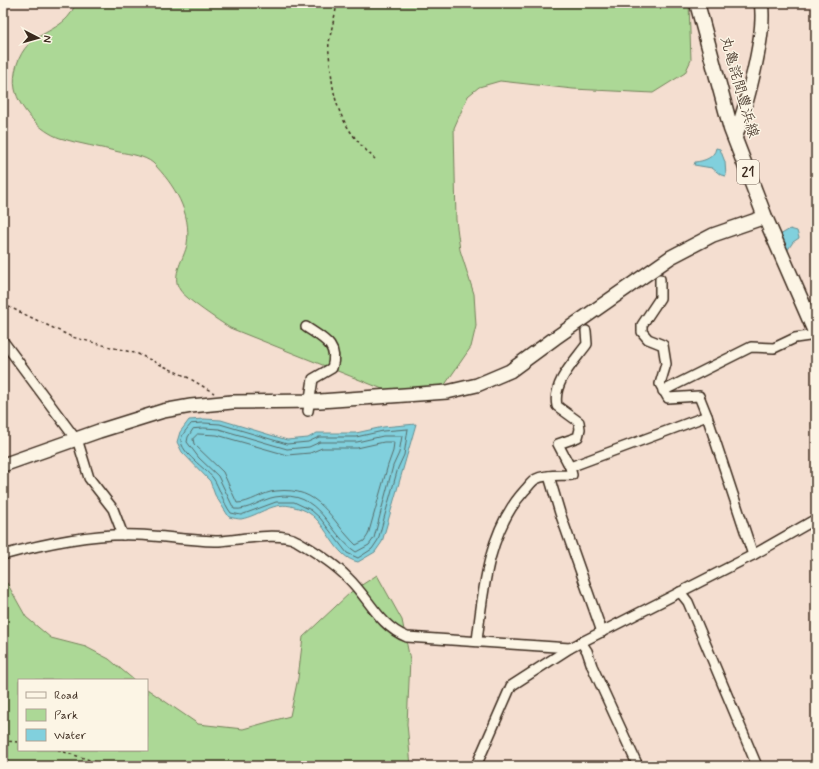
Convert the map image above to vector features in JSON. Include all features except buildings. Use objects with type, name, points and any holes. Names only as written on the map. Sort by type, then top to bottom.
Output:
[{"type":"main road","name":"丸亀詫間豊浜線","points":[[697,3],[735,139],[765,217],[816,335]]},
{"type":"street","points":[[735,139],[745,108],[761,34],[761,3]]},
{"type":"street","points":[[3,466],[76,439],[163,411],[191,406],[229,403],[309,406],[447,392],[477,385],[510,371],[671,257],[713,235],[765,217]]},
{"type":"street","points":[[660,279],[660,298],[642,324],[642,332],[648,339],[663,345],[666,364],[660,384],[668,398],[698,396],[707,416],[753,555]]},
{"type":"street","points":[[306,327],[327,341],[334,353],[335,358],[332,368],[313,379],[309,406]]},
{"type":"street","points":[[477,641],[483,585],[499,533],[517,499],[535,479],[549,476],[572,475],[570,467],[558,444],[578,436],[580,429],[579,422],[557,406],[554,396],[558,384],[587,344],[586,331]]},
{"type":"street","points":[[663,391],[751,347],[774,348],[795,338],[816,335]]},
{"type":"street","points":[[3,341],[76,439],[89,478],[114,509],[123,535]]},
{"type":"street","points":[[570,467],[707,416]]},
{"type":"street","points":[[549,476],[560,513],[602,632]]},
{"type":"street","points":[[476,766],[511,686],[570,648],[753,555],[816,519]]},
{"type":"street","points":[[3,555],[82,538],[123,535],[207,541],[280,536],[295,539],[332,563],[348,577],[382,620],[396,633],[407,638],[445,641],[477,641],[570,648]]},
{"type":"street","points":[[680,592],[688,602],[757,766]]},
{"type":"street","points":[[581,642],[587,651],[592,666],[638,766]]},
{"type":"path","points":[[336,3],[336,17],[329,43],[332,87],[338,109],[348,131],[375,159]]},
{"type":"path","points":[[3,304],[72,337],[138,354],[189,378],[229,403]]},
{"type":"path","points":[[3,741],[18,742]]},
{"type":"path","points":[[61,751],[90,760],[103,766]]},
{"type":"green space","points":[[75,3],[689,3],[691,60],[685,73],[653,93],[573,89],[500,81],[479,87],[468,96],[454,128],[456,220],[460,250],[474,294],[476,326],[471,347],[444,386],[431,397],[419,401],[400,396],[230,328],[203,310],[183,294],[177,284],[177,273],[187,244],[187,221],[180,200],[161,171],[153,163],[142,157],[82,144],[53,135],[32,119],[17,97],[14,77],[19,59],[25,48],[35,39],[56,27],[68,17]]},
{"type":"green space","points":[[377,575],[402,620],[410,660],[407,724],[411,766],[3,766],[3,584],[7,583],[26,617],[51,638],[86,647],[109,659],[133,679],[18,679],[18,751],[148,751],[148,690],[198,724],[243,729],[290,716],[298,678],[303,637],[351,592]]},
{"type":"water","points":[[716,148],[720,149],[725,162],[726,176],[721,175],[712,168],[694,165],[695,162],[711,157]]},
{"type":"water","points":[[790,229],[797,231],[799,238],[793,242],[787,251],[780,235]]},
{"type":"water","points":[[189,420],[221,420],[287,440],[308,438],[317,433],[356,433],[383,427],[416,424],[382,542],[375,552],[358,562],[350,559],[337,547],[316,518],[306,511],[296,507],[287,505],[273,507],[241,519],[229,517],[215,495],[210,481],[182,452],[177,442],[180,432]]}]
